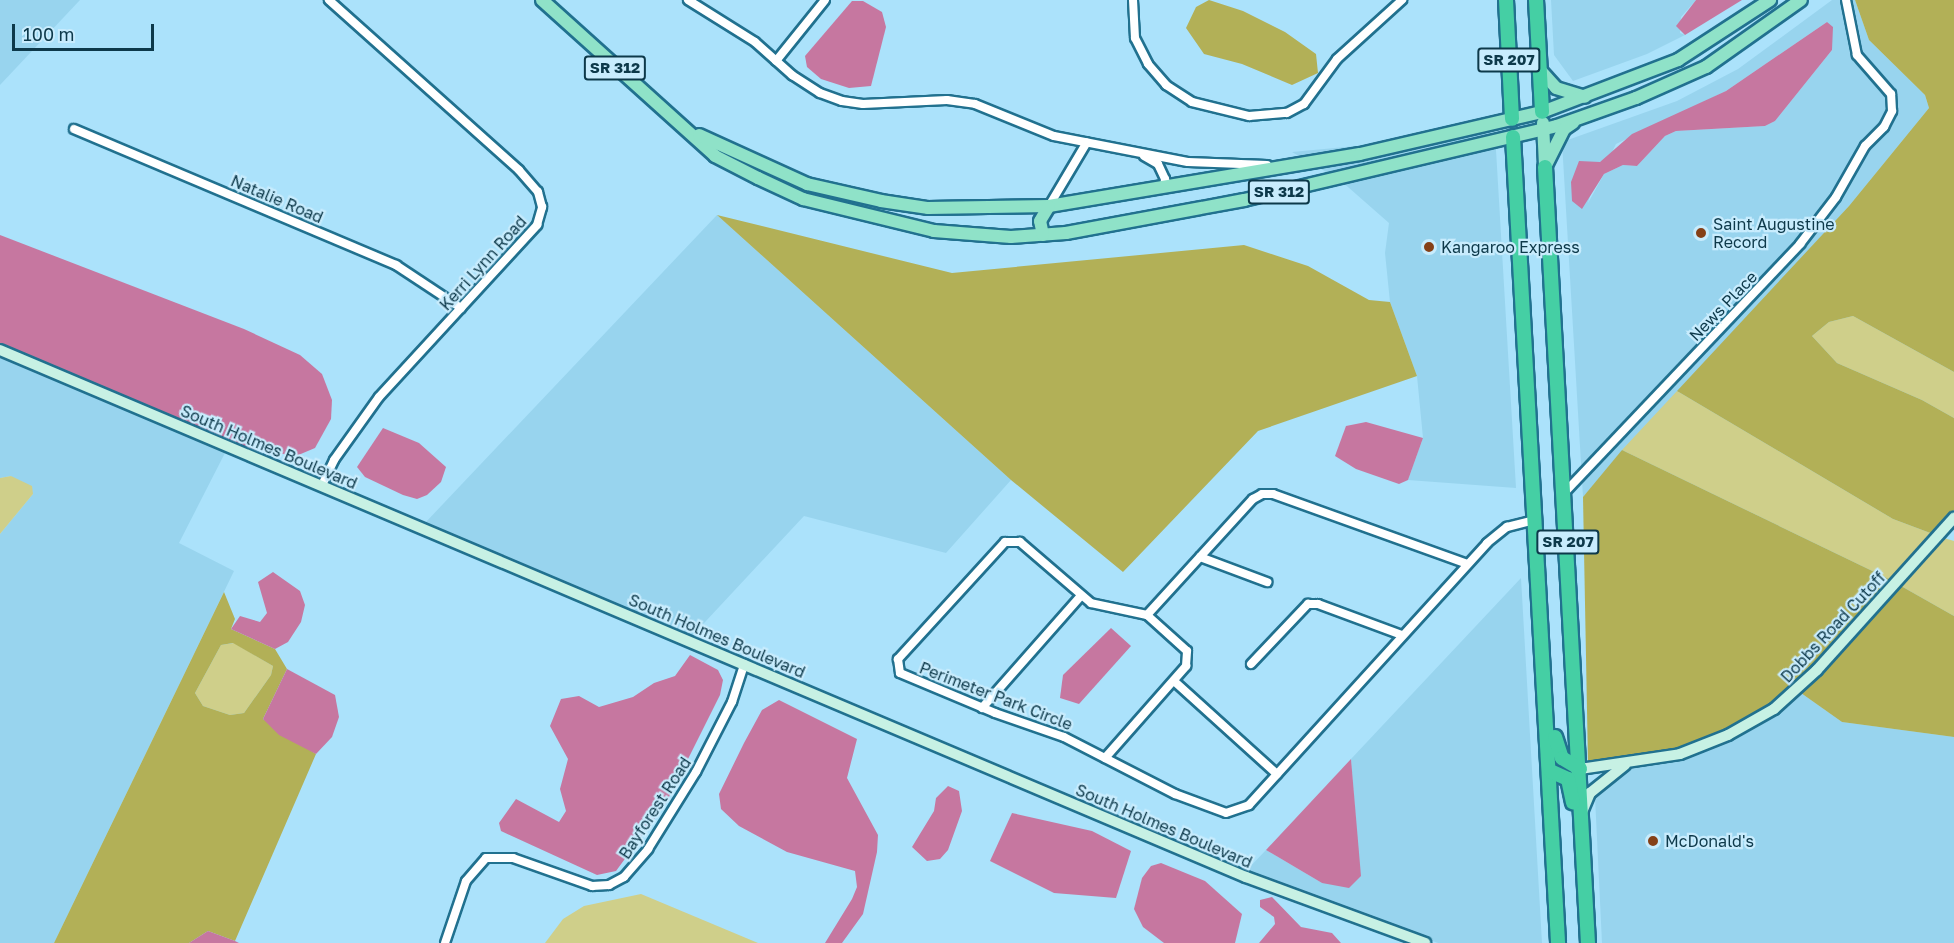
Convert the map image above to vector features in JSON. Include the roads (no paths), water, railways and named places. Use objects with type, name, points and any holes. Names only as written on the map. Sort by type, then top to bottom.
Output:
[{"type":"highway","name":"SR 207","points":[[1506,0],[1512,119]]},
{"type":"highway","name":"SR 207","points":[[1536,0],[1542,112]]},
{"type":"highway","name":"SR 207","points":[[1513,137],[1558,943]]},
{"type":"highway","name":"SR 207","points":[[1545,167],[1565,492],[1588,943]]},
{"type":"highway","points":[[1546,710],[1555,723],[1557,750],[1569,765],[1580,769]]},
{"type":"highway","points":[[1550,771],[1568,779],[1573,803],[1582,812]]},
{"type":"main road","name":"SR 312","points":[[542,0],[715,156],[803,199],[933,231],[1011,237],[1043,235],[1244,200],[1576,120],[1706,67],[1801,0]]},
{"type":"main road","name":"SR 312","points":[[692,133],[807,184],[881,201],[928,208],[1049,206],[1296,165],[1542,112],[1678,60],[1770,0]]},
{"type":"main road","points":[[1540,70],[1556,88],[1586,97]]},
{"type":"main road","name":"SR 207","points":[[1542,112],[1545,167]]},
{"type":"main road","name":"SR 207","points":[[1512,119],[1513,137]]},
{"type":"main road","points":[[1545,167],[1564,129],[1576,120]]},
{"type":"main road","points":[[1043,235],[1040,221],[1049,206]]},
{"type":"main road","name":"South Holmes Boulevard","points":[[0,350],[1246,877],[1425,943]]},
{"type":"main road","name":"Dobbs Road Cutoff","points":[[1580,769],[1627,764],[1705,744],[1773,709],[1817,670],[1954,518]]},
{"type":"main road","points":[[1582,812],[1590,793],[1627,764]]},
{"type":"street","name":"Kerri Lynn Road","points":[[322,485],[334,460],[380,397],[537,225],[542,199],[519,170],[329,0]]},
{"type":"street","points":[[688,0],[721,18],[820,93],[842,101],[863,104],[947,100],[975,104],[1054,136],[1138,152],[1198,163],[1296,165]]},
{"type":"street","points":[[776,61],[825,0]]},
{"type":"street","points":[[1133,0],[1132,26],[1137,44],[1166,85],[1192,102],[1249,116],[1287,113],[1305,104],[1337,59],[1402,0]]},
{"type":"street","name":"News Place","points":[[1565,492],[1800,244],[1836,197],[1865,146],[1884,127],[1892,111],[1891,94],[1857,55],[1846,0]]},
{"type":"street","name":"Natalie Road","points":[[74,129],[396,265],[461,308]]},
{"type":"street","points":[[1049,206],[1087,142]]},
{"type":"street","points":[[1138,152],[1158,164],[1165,179],[1164,188]]},
{"type":"street","points":[[1105,758],[1186,666],[1186,651],[1147,615],[1253,499],[1273,494],[1467,564]]},
{"type":"street","name":"Perimeter Park Circle","points":[[1147,615],[1103,606],[1080,597],[1020,542],[1005,542],[898,659],[900,673],[982,708],[1064,737],[1175,794],[1226,813],[1249,805],[1467,564],[1499,532],[1536,520]]},
{"type":"street","points":[[1200,557],[1267,582]]},
{"type":"street","points":[[982,708],[1080,597]]},
{"type":"street","points":[[1251,664],[1308,604],[1318,603],[1402,635]]},
{"type":"street","name":"Bayforest Road","points":[[445,943],[466,881],[486,858],[513,858],[592,886],[609,885],[624,877],[648,849],[696,772],[732,702],[744,664]]},
{"type":"street","points":[[1174,681],[1277,774]]},
{"type":"place","name":"Saint Augustine Record","points":[[1701,233]]},
{"type":"place","name":"Kangaroo Express","points":[[1429,247]]},
{"type":"place","name":"McDonald's","points":[[1653,841]]}]
